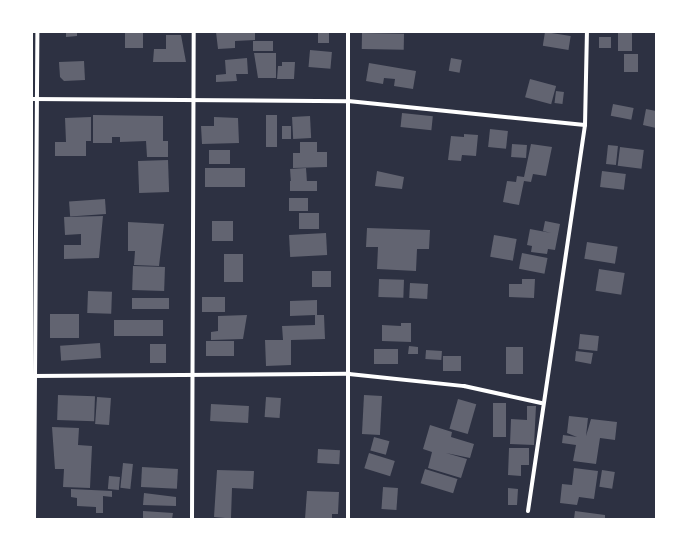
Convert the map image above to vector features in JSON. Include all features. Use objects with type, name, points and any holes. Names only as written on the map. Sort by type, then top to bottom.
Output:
[{"type":"street","points":[[34,519],[33,376],[37,32]]},
{"type":"street","points":[[192,519],[194,32]]},
{"type":"street","points":[[348,32],[348,519]]},
{"type":"street","points":[[528,512],[541,403],[585,125],[587,32]]},
{"type":"street","points":[[32,99],[348,101],[585,125]]},
{"type":"street","points":[[33,376],[349,374],[464,386],[541,403]]},
{"type":"building","points":[[66,32],[77,32],[77,36],[66,37]]},
{"type":"building","points":[[125,32],[143,32],[143,48],[125,48]]},
{"type":"building","points":[[216,32],[255,32],[255,40],[235,41],[235,48],[218,49]]},
{"type":"building","points":[[318,32],[329,32],[329,43],[318,43]]},
{"type":"building","points":[[545,32],[571,36],[568,50],[543,46]]},
{"type":"building","points":[[618,32],[632,32],[632,51],[618,51]]},
{"type":"building","points":[[362,33],[404,34],[404,50],[362,49]]},
{"type":"building","points":[[166,35],[181,35],[186,62],[153,62],[154,49],[166,49]]},
{"type":"building","points":[[599,37],[611,37],[611,48],[599,48]]},
{"type":"building","points":[[253,41],[273,41],[273,51],[253,51]]},
{"type":"building","points":[[310,50],[332,52],[330,69],[309,67]]},
{"type":"building","points":[[254,53],[276,53],[276,78],[258,78]]},
{"type":"building","points":[[624,54],[638,54],[638,72],[624,72]]},
{"type":"building","points":[[247,58],[248,74],[236,74],[237,81],[216,82],[216,75],[226,74],[225,60]]},
{"type":"building","points":[[451,58],[462,60],[460,73],[449,71]]},
{"type":"building","points":[[84,61],[85,80],[64,81],[60,77],[59,62]]},
{"type":"building","points":[[282,62],[295,62],[294,79],[277,79],[278,66],[282,66]]},
{"type":"building","points":[[369,63],[416,71],[413,89],[394,86],[395,79],[384,78],[383,84],[366,81]]},
{"type":"building","points":[[530,79],[556,86],[551,104],[525,97]]},
{"type":"building","points":[[556,91],[564,92],[562,104],[555,103]]},
{"type":"building","points":[[613,104],[634,108],[631,120],[611,116]]},
{"type":"building","points":[[646,109],[656,111],[656,128],[643,125]]},
{"type":"building","points":[[402,113],[433,116],[431,130],[401,127]]},
{"type":"building","points":[[93,115],[163,116],[163,141],[168,141],[168,157],[147,157],[146,141],[120,142],[120,137],[112,137],[112,143],[93,143]]},
{"type":"building","points":[[266,115],[277,115],[277,147],[266,147]]},
{"type":"building","points":[[310,116],[311,138],[293,139],[292,117]]},
{"type":"building","points":[[91,117],[91,141],[86,141],[86,156],[55,156],[55,142],[66,142],[65,118]]},
{"type":"building","points":[[214,117],[238,118],[239,143],[202,144],[201,126],[214,126]]},
{"type":"building","points":[[282,126],[291,126],[291,139],[282,139]]},
{"type":"building","points":[[490,129],[508,131],[506,149],[488,147]]},
{"type":"building","points":[[464,134],[478,135],[476,156],[462,155],[461,161],[448,160],[451,136],[464,137]]},
{"type":"building","points":[[300,142],[317,142],[317,152],[327,152],[327,167],[293,168],[293,153],[300,153]]},
{"type":"building","points":[[512,144],[527,145],[526,158],[511,157]]},
{"type":"building","points":[[531,144],[552,147],[546,176],[533,174],[531,182],[524,181],[519,205],[503,202],[507,181],[516,182],[517,176],[524,177]]},
{"type":"building","points":[[608,145],[618,146],[616,165],[606,164]]},
{"type":"building","points":[[620,147],[644,150],[642,169],[618,166]]},
{"type":"building","points":[[209,150],[230,150],[230,164],[209,164]]},
{"type":"building","points":[[168,160],[169,192],[139,193],[138,161]]},
{"type":"building","points":[[205,168],[245,168],[245,187],[205,187]]},
{"type":"building","points":[[306,168],[307,181],[291,182],[290,169]]},
{"type":"building","points":[[377,171],[404,177],[402,189],[375,186]]},
{"type":"building","points":[[602,171],[626,174],[624,190],[600,187]]},
{"type":"building","points":[[290,181],[317,181],[317,191],[290,191]]},
{"type":"building","points":[[289,198],[308,198],[308,211],[289,211]]},
{"type":"building","points":[[105,199],[106,214],[70,216],[69,202]]},
{"type":"building","points":[[299,213],[319,213],[319,229],[299,229]]},
{"type":"building","points":[[103,216],[99,258],[64,259],[64,245],[81,245],[81,234],[65,235],[64,217]]},
{"type":"building","points":[[212,221],[233,221],[233,241],[212,241]]},
{"type":"building","points":[[545,221],[560,224],[555,250],[548,249],[547,254],[531,252],[532,246],[527,245],[530,229],[551,233],[543,231]]},
{"type":"building","points":[[128,222],[164,224],[159,266],[134,265],[135,251],[128,251]]},
{"type":"building","points":[[367,228],[430,230],[429,249],[417,249],[416,271],[377,269],[378,247],[366,247]]},
{"type":"building","points":[[326,233],[327,255],[290,257],[289,235]]},
{"type":"building","points":[[494,235],[517,239],[513,261],[490,257]]},
{"type":"building","points":[[587,242],[618,247],[615,264],[584,259]]},
{"type":"building","points":[[522,253],[548,258],[544,274],[519,269]]},
{"type":"building","points":[[224,254],[243,254],[243,282],[224,282]]},
{"type":"building","points":[[133,266],[165,267],[164,291],[132,290]]},
{"type":"building","points":[[599,269],[625,273],[621,295],[596,291]]},
{"type":"building","points":[[312,271],[331,271],[331,287],[312,287]]},
{"type":"building","points":[[379,279],[404,280],[403,298],[378,297]]},
{"type":"building","points":[[522,279],[535,279],[534,298],[509,297],[509,284],[522,284]]},
{"type":"building","points":[[410,283],[428,284],[427,299],[409,298]]},
{"type":"building","points":[[88,291],[112,292],[111,314],[87,313]]},
{"type":"building","points":[[202,297],[225,297],[225,312],[202,312]]},
{"type":"building","points":[[132,298],[169,298],[169,309],[132,309]]},
{"type":"building","points":[[317,300],[317,315],[324,315],[325,339],[291,340],[291,365],[266,366],[265,340],[283,340],[282,326],[315,325],[315,315],[290,316],[290,301]]},
{"type":"building","points":[[50,314],[79,314],[79,338],[50,338]]},
{"type":"building","points":[[247,315],[243,339],[211,340],[211,332],[218,331],[218,316]]},
{"type":"building","points":[[114,320],[163,320],[163,336],[114,336]]},
{"type":"building","points":[[401,323],[411,323],[411,342],[382,341],[382,325],[401,326]]},
{"type":"building","points":[[580,334],[599,336],[597,351],[578,349]]},
{"type":"building","points":[[206,341],[234,341],[234,356],[206,356]]},
{"type":"building","points":[[100,343],[101,358],[61,361],[60,346]]},
{"type":"building","points":[[150,344],[166,344],[166,363],[150,363]]},
{"type":"building","points":[[409,346],[418,347],[418,354],[408,354]]},
{"type":"building","points":[[506,347],[523,347],[523,374],[506,374]]},
{"type":"building","points":[[374,349],[398,349],[398,364],[374,364]]},
{"type":"building","points":[[426,350],[442,351],[441,360],[425,359]]},
{"type":"building","points":[[576,351],[593,353],[591,364],[575,361]]},
{"type":"building","points":[[443,356],[461,356],[461,371],[443,371]]},
{"type":"building","points":[[58,395],[95,396],[94,421],[57,420]]},
{"type":"building","points":[[364,395],[382,396],[380,435],[362,434]]},
{"type":"building","points":[[97,397],[111,398],[109,425],[95,424]]},
{"type":"building","points":[[266,397],[281,398],[280,418],[265,417]]},
{"type":"building","points":[[458,399],[476,404],[468,434],[449,429]]},
{"type":"building","points":[[493,403],[506,403],[506,437],[493,437]]},
{"type":"building","points":[[211,404],[249,406],[248,423],[210,421]]},
{"type":"building","points":[[527,406],[536,406],[534,445],[510,444],[511,419],[527,420]]},
{"type":"building","points":[[569,416],[588,418],[586,436],[591,419],[617,422],[615,440],[600,438],[596,464],[573,461],[576,445],[562,443],[563,435],[577,437],[567,433]]},
{"type":"building","points":[[430,425],[452,432],[451,437],[474,444],[470,458],[446,453],[467,459],[461,478],[428,468],[432,452],[423,449]]},
{"type":"building","points":[[52,427],[79,428],[78,445],[92,446],[90,488],[63,487],[64,469],[55,469]]},
{"type":"building","points":[[374,437],[389,441],[386,455],[370,451]]},
{"type":"building","points":[[509,448],[529,448],[529,465],[521,465],[521,476],[508,475]]},
{"type":"building","points":[[318,449],[340,450],[339,464],[317,463]]},
{"type":"building","points":[[369,453],[395,461],[390,476],[364,468]]},
{"type":"building","points":[[123,463],[133,464],[130,489],[120,488]]},
{"type":"building","points":[[142,467],[178,469],[177,489],[141,487]]},
{"type":"building","points":[[574,468],[598,471],[594,499],[579,497],[577,505],[560,503],[562,484],[572,485]]},
{"type":"building","points":[[425,469],[458,479],[453,493],[421,483]]},
{"type":"building","points":[[217,470],[254,471],[253,489],[232,488],[231,518],[236,519],[214,517]]},
{"type":"building","points":[[602,470],[615,472],[612,489],[599,487]]},
{"type":"building","points":[[109,476],[120,477],[119,490],[108,489]]},
{"type":"building","points":[[383,487],[398,488],[396,510],[381,509]]},
{"type":"building","points":[[508,488],[518,489],[517,505],[508,505]]},
{"type":"building","points":[[71,489],[112,491],[112,497],[103,496],[103,513],[96,513],[96,507],[77,506],[77,498],[71,497]]},
{"type":"building","points":[[307,491],[339,492],[338,514],[332,514],[332,519],[305,519]]},
{"type":"building","points":[[144,493],[176,497],[176,506],[143,505]]},
{"type":"building","points":[[143,511],[173,513],[172,519],[143,519]]},
{"type":"building","points":[[575,511],[605,515],[605,519],[574,519]]}]
